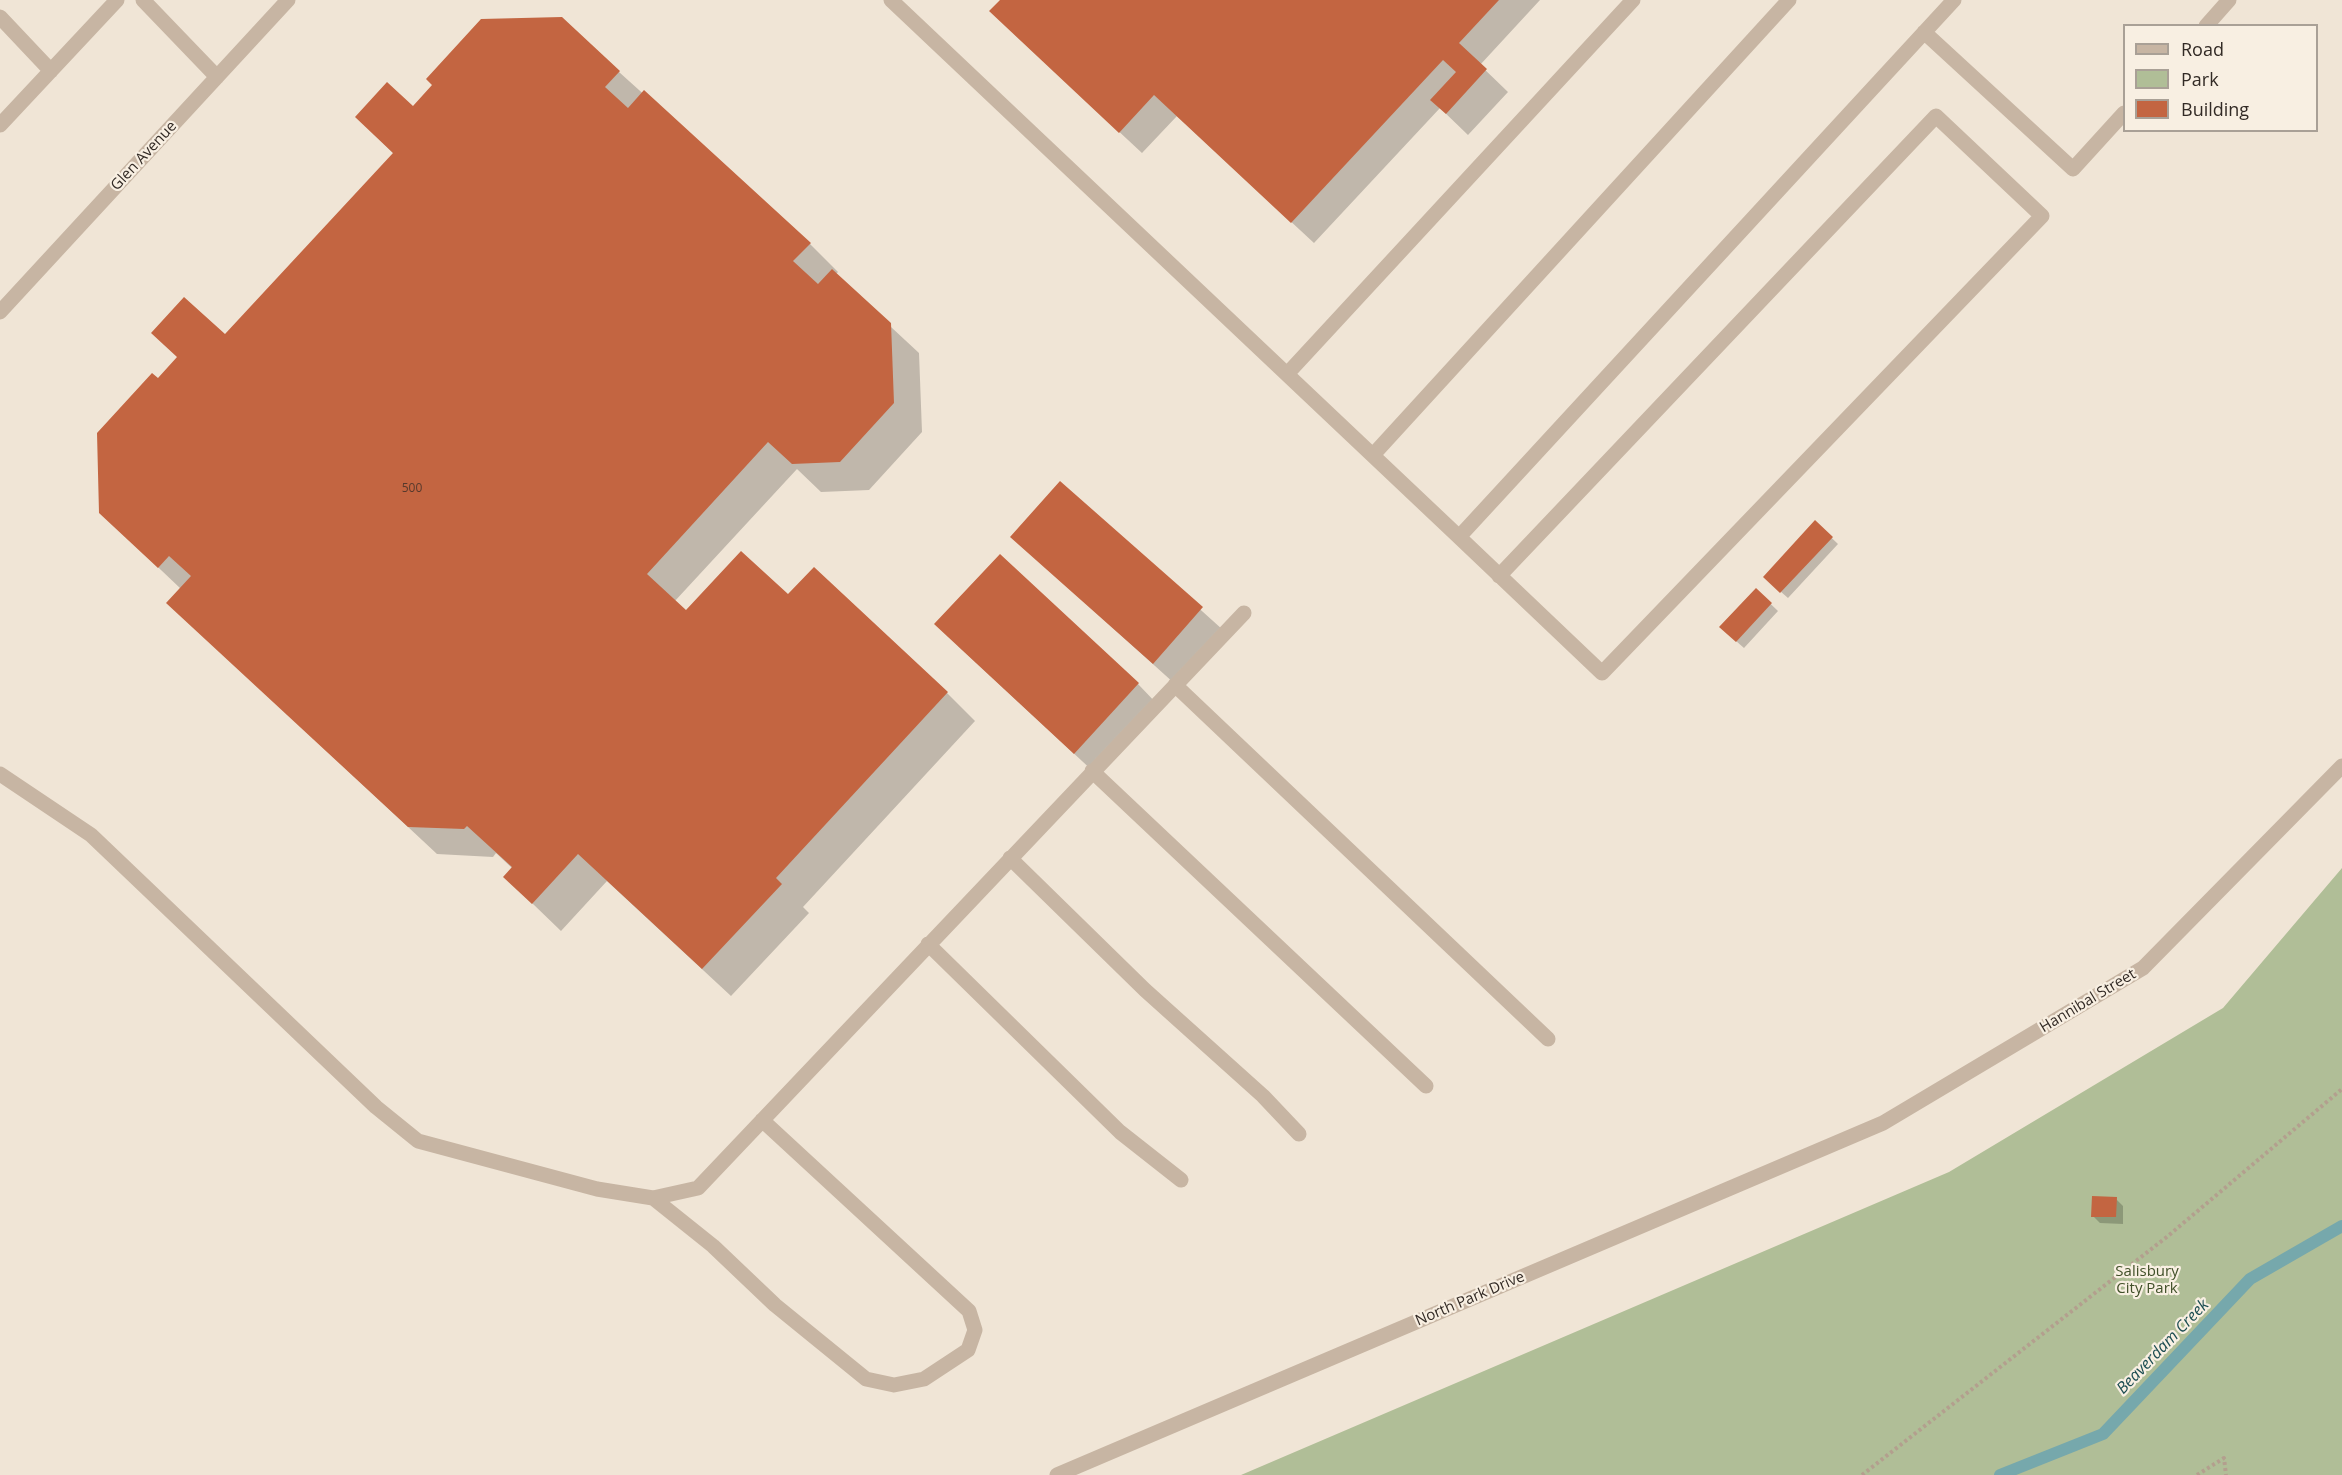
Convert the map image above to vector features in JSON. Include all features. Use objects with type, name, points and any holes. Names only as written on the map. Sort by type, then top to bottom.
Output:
[{"type":"street","points":[[0,125],[117,0]]},
{"type":"street","points":[[143,0],[217,77]]},
{"type":"street","name":"Glen Avenue","points":[[0,312],[288,0]]},
{"type":"street","points":[[891,0],[1288,373],[1499,576],[1602,673],[2042,216],[1936,116],[1499,576]]},
{"type":"street","points":[[1288,373],[1633,0]]},
{"type":"street","points":[[1373,455],[1789,0]]},
{"type":"street","points":[[1459,537],[1954,0]]},
{"type":"street","points":[[2208,24],[2229,0]]},
{"type":"street","points":[[0,17],[51,71]]},
{"type":"street","points":[[1924,32],[2073,169],[2123,114]]},
{"type":"street","points":[[0,774],[91,835],[376,1107],[418,1141],[597,1189],[652,1198],[698,1188],[927,944],[1244,614]]},
{"type":"street","points":[[1175,685],[1548,1039]]},
{"type":"street","name":"Hannibal Street","points":[[1883,1123],[2143,968],[2342,766]]},
{"type":"street","points":[[1092,771],[1426,1086]]},
{"type":"street","points":[[1010,858],[1145,990],[1263,1096],[1299,1134]]},
{"type":"street","points":[[927,944],[1120,1132],[1181,1180]]},
{"type":"street","points":[[652,1198],[713,1246],[775,1305],[866,1379],[894,1385],[924,1379],[968,1350],[975,1330],[969,1311],[762,1120]]},
{"type":"street","name":"North Park Drive","points":[[1057,1475],[1883,1123]]},
{"type":"path","points":[[1862,1475],[2168,1236],[2342,1089]]},
{"type":"path","points":[[2197,1475],[2224,1458],[2226,1475]]},
{"type":"green space","name":"Salisbury City Park","points":[[2342,868],[2342,1475],[1241,1475],[1949,1172],[2223,1008]]},
{"type":"building","points":[[1000,0],[1499,0],[1459,43],[1487,69],[1446,114],[1430,100],[1456,72],[1443,60],[1291,223],[1154,95],[1119,133],[989,11]]},
{"type":"building","points":[[562,17],[620,71],[605,87],[628,108],[644,90],[811,243],[793,261],[818,284],[832,269],[891,323],[894,403],[840,462],[792,464],[768,442],[647,574],[686,610],[741,551],[788,594],[814,567],[948,692],[776,878],[782,884],[702,969],[578,854],[532,904],[503,877],[512,867],[467,826],[464,829],[408,827],[166,603],[191,576],[169,556],[158,568],[99,513],[97,433],[152,373],[158,378],[177,357],[151,333],[184,297],[225,334],[393,153],[355,117],[387,82],[413,106],[432,85],[426,79],[481,19]]},
{"type":"building","points":[[1060,481],[1203,607],[1153,664],[1010,537]]},
{"type":"building","points":[[1815,520],[1833,537],[1780,593],[1763,577]]},
{"type":"building","points":[[1000,554],[1139,683],[1074,754],[934,624]]},
{"type":"building","points":[[1756,588],[1772,603],[1736,642],[1719,627]]},
{"type":"building","points":[[2092,1196],[2117,1197],[2116,1217],[2091,1217]]},
{"type":"waterway","name":"Beaverdam Creek","points":[[2000,1475],[2103,1434],[2250,1279],[2342,1226]]}]
